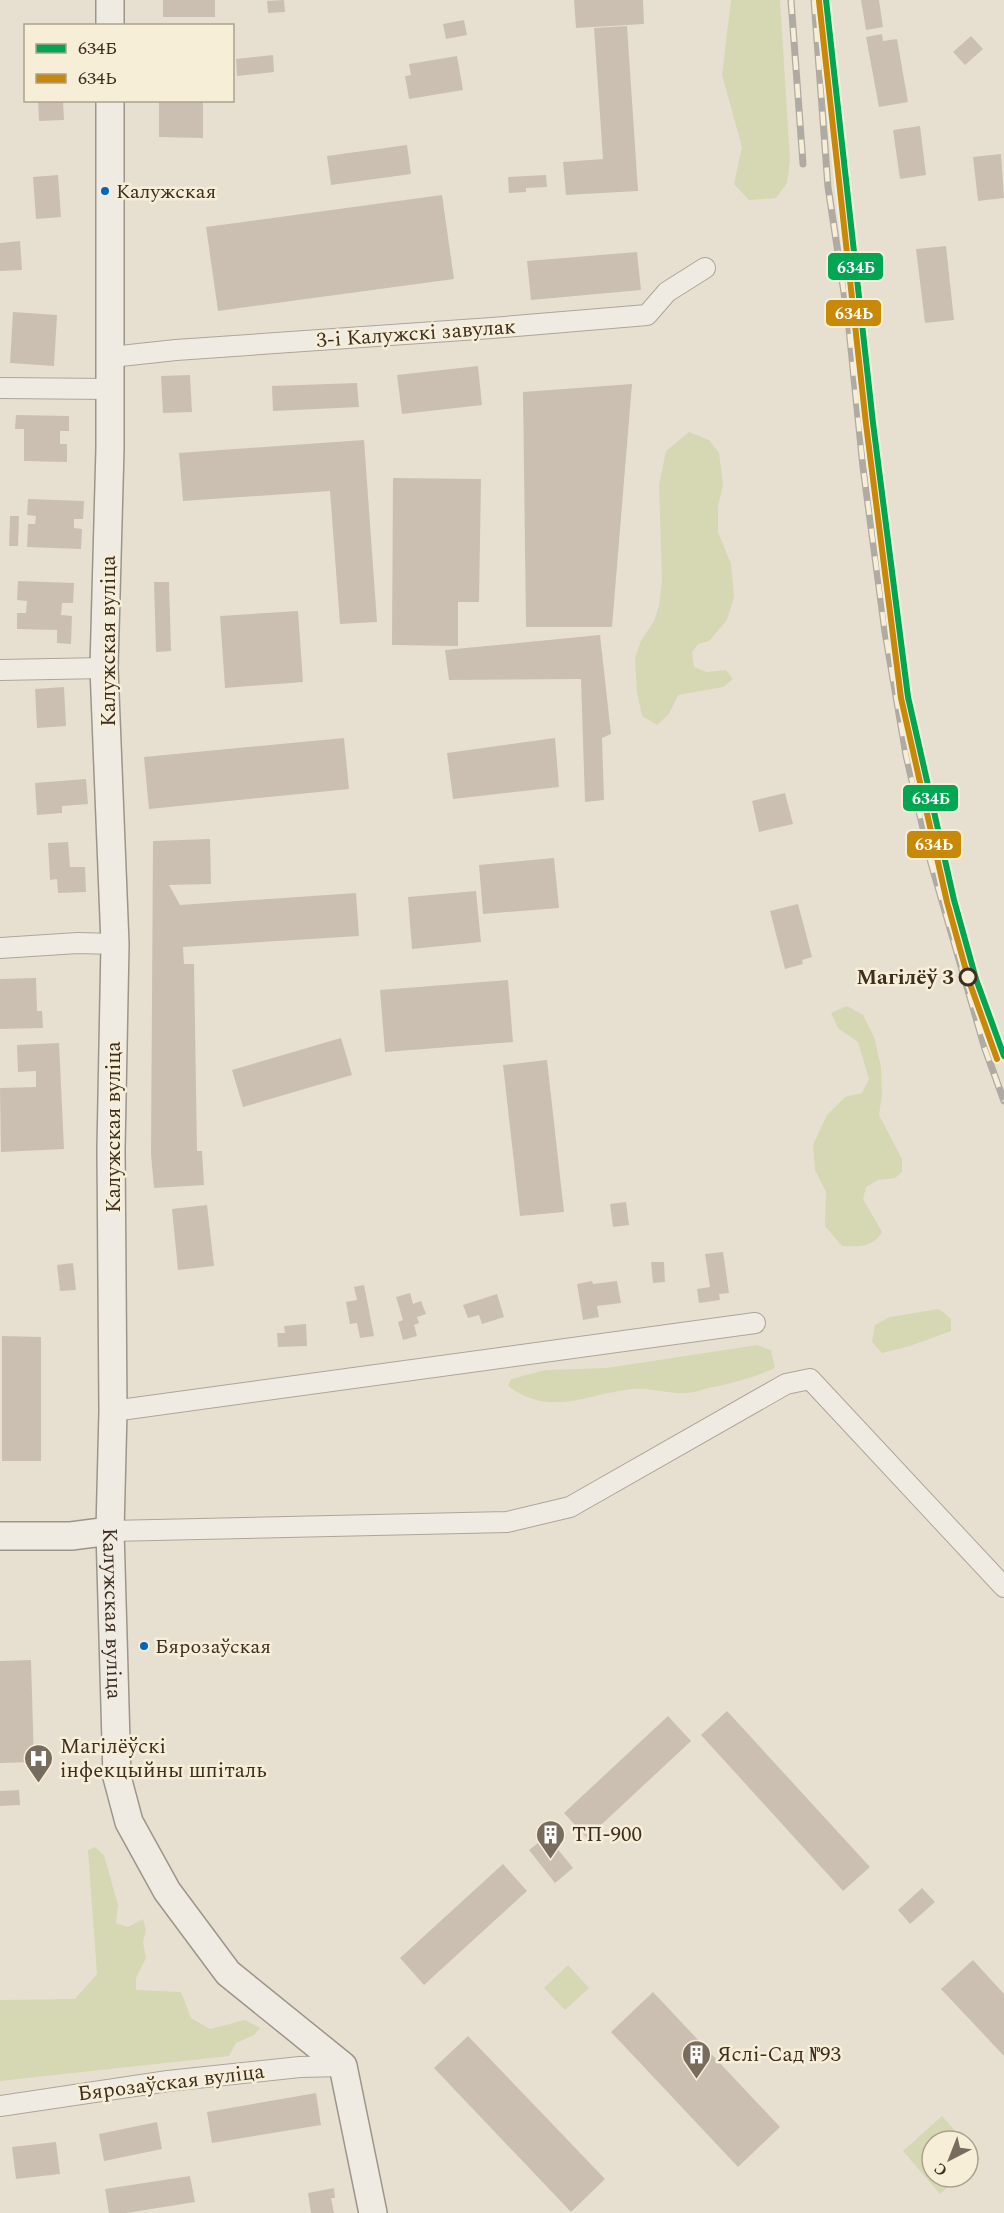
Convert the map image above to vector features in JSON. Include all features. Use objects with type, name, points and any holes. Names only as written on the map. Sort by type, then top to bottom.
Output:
[{"type":"street","points":[[110,0],[110,24]]},
{"type":"street","name":"Калужская вуліца","points":[[110,102],[111,357],[104,668],[115,944],[111,1149],[113,1410],[110,1531],[117,1777],[129,1822],[167,1892],[228,1973],[343,2066]]},
{"type":"street","name":"3-і Калужскі завулак","points":[[111,357],[176,350],[647,315],[668,292],[705,268]]},
{"type":"street","points":[[0,387],[110,389]]},
{"type":"street","points":[[0,670],[104,668]]},
{"type":"street","points":[[0,948],[115,944]]},
{"type":"street","points":[[113,1410],[755,1323]]},
{"type":"street","points":[[0,1536],[71,1536],[110,1531],[507,1522],[570,1507],[786,1384],[810,1379],[1004,1587]]},
{"type":"street","points":[[343,2066],[373,2213]]},
{"type":"street","name":"Бярозаўская вуліца","points":[[0,2106],[168,2081],[300,2067],[343,2066]]},
{"type":"green space","points":[[731,0],[780,0],[790,160],[787,183],[776,198],[749,200],[734,184],[742,147],[722,75]]},
{"type":"green space","points":[[689,432],[709,440],[719,453],[723,485],[718,506],[718,532],[731,564],[734,597],[727,620],[709,641],[698,644],[692,652],[694,667],[707,672],[726,670],[733,679],[723,687],[678,695],[669,714],[657,725],[642,716],[637,693],[635,658],[659,606],[662,581],[659,485],[666,451]]},
{"type":"green space","points":[[847,1006],[863,1015],[874,1037],[881,1067],[882,1095],[879,1115],[902,1159],[902,1172],[895,1178],[878,1180],[866,1187],[863,1199],[882,1232],[875,1241],[854,1246],[842,1246],[825,1226],[826,1192],[815,1170],[813,1145],[827,1115],[845,1097],[862,1093],[869,1079],[858,1042],[838,1028],[831,1013]]},
{"type":"green space","points":[[939,1309],[951,1319],[951,1331],[910,1346],[882,1353],[872,1342],[875,1325],[890,1317]]},
{"type":"green space","points":[[757,1345],[771,1350],[775,1368],[742,1380],[690,1393],[632,1389],[554,1402],[539,1401],[524,1396],[508,1386],[511,1379],[546,1370],[607,1368]]},
{"type":"green space","points":[[95,1847],[104,1855],[118,1905],[116,1923],[128,1927],[143,1919],[146,1930],[143,1942],[146,1958],[136,1978],[136,1990],[181,1992],[191,2018],[210,2029],[245,2020],[260,2028],[254,2035],[236,2043],[229,2056],[0,2081],[0,2000],[75,1999],[97,1974],[88,1850]]},
{"type":"green space","points":[[568,1965],[589,1988],[565,2010],[544,1988]]},
{"type":"green space","points":[[942,2116],[953,2129],[928,2129]]},
{"type":"green space","points":[[920,2136],[920,2171],[903,2151]]},
{"type":"green space","points":[[936,2189],[946,2189],[940,2194]]},
{"type":"building","points":[[163,0],[215,0],[215,17],[163,17]]},
{"type":"building","points":[[284,0],[285,12],[268,13],[267,1]]},
{"type":"building","points":[[574,0],[643,0],[644,24],[576,28]]},
{"type":"building","points":[[861,0],[879,0],[883,27],[866,30]]},
{"type":"building","points":[[464,20],[467,35],[446,39],[443,24]]},
{"type":"building","points":[[627,26],[638,191],[566,195],[563,162],[603,159],[594,28]]},
{"type":"building","points":[[882,34],[883,41],[897,39],[908,102],[879,107],[866,37]]},
{"type":"building","points":[[971,36],[983,49],[965,65],[953,52]]},
{"type":"building","points":[[273,55],[274,72],[237,76],[236,59]]},
{"type":"building","points":[[457,56],[463,90],[409,99],[405,76],[411,75],[409,64]]},
{"type":"building","points":[[38,102],[63,102],[64,120],[39,121]]},
{"type":"building","points":[[159,102],[203,102],[203,138],[159,137]]},
{"type":"building","points":[[920,126],[926,175],[900,179],[893,130]]},
{"type":"building","points":[[407,145],[411,174],[331,185],[327,156]]},
{"type":"building","points":[[1001,154],[1004,198],[978,201],[973,157]]},
{"type":"building","points":[[58,175],[61,217],[36,219],[33,177]]},
{"type":"building","points":[[546,175],[547,187],[526,188],[526,192],[509,193],[508,177]]},
{"type":"building","points":[[442,195],[454,279],[218,311],[206,227]]},
{"type":"building","points":[[20,241],[22,270],[0,271],[0,243]]},
{"type":"building","points":[[946,246],[954,320],[925,323],[916,249]]},
{"type":"building","points":[[637,252],[641,290],[531,300],[527,261]]},
{"type":"building","points":[[13,312],[57,315],[54,366],[10,363]]},
{"type":"building","points":[[478,366],[482,405],[402,414],[397,375]]},
{"type":"building","points":[[190,375],[192,412],[163,413],[161,376]]},
{"type":"building","points":[[357,383],[359,407],[273,411],[272,386]]},
{"type":"building","points":[[632,384],[612,627],[526,627],[523,392]]},
{"type":"building","points":[[16,415],[69,416],[69,431],[60,431],[60,444],[67,444],[67,462],[24,461],[24,429],[15,429]]},
{"type":"building","points":[[364,440],[377,622],[340,624],[330,491],[183,501],[179,453]]},
{"type":"building","points":[[393,478],[481,479],[479,602],[458,602],[458,646],[392,645]]},
{"type":"building","points":[[28,499],[84,501],[83,519],[74,519],[74,528],[82,529],[81,549],[27,547],[28,524],[35,524],[36,516],[27,515]]},
{"type":"building","points":[[10,516],[19,516],[18,546],[9,546]]},
{"type":"building","points":[[18,581],[74,583],[73,603],[62,603],[61,615],[72,616],[71,644],[57,643],[57,630],[17,629],[17,613],[26,613],[27,601],[17,600]]},
{"type":"building","points":[[154,582],[169,582],[171,651],[156,652]]},
{"type":"building","points":[[298,611],[303,682],[225,688],[220,616]]},
{"type":"building","points":[[600,635],[611,734],[602,738],[604,800],[585,802],[581,679],[449,680],[445,650]]},
{"type":"building","points":[[64,687],[66,726],[37,728],[35,689]]},
{"type":"building","points":[[344,738],[349,789],[149,809],[144,757]]},
{"type":"building","points":[[555,738],[559,787],[453,799],[447,753]]},
{"type":"building","points":[[86,779],[88,804],[62,806],[62,813],[37,815],[35,783]]},
{"type":"building","points":[[785,793],[793,824],[759,832],[752,801]]},
{"type":"building","points":[[210,839],[211,884],[169,885],[180,905],[356,893],[359,936],[183,947],[184,964],[194,964],[197,1151],[202,1151],[204,1185],[154,1188],[151,1154],[153,841]]},
{"type":"building","points":[[68,842],[70,867],[85,867],[86,892],[58,893],[57,879],[50,880],[48,843]]},
{"type":"building","points":[[554,858],[559,908],[483,914],[479,865]]},
{"type":"building","points":[[476,891],[481,942],[412,949],[408,897]]},
{"type":"building","points":[[798,904],[812,957],[802,960],[803,964],[785,969],[770,911]]},
{"type":"building","points":[[36,978],[37,1011],[42,1011],[43,1028],[0,1029],[0,979]]},
{"type":"building","points":[[508,980],[513,1042],[385,1052],[380,990]]},
{"type":"building","points":[[341,1038],[352,1075],[243,1107],[232,1070]]},
{"type":"building","points":[[59,1043],[64,1149],[1,1152],[0,1088],[36,1087],[36,1071],[18,1072],[17,1045]]},
{"type":"building","points":[[547,1060],[564,1212],[520,1216],[503,1065]]},
{"type":"building","points":[[626,1202],[629,1225],[613,1227],[610,1204]]},
{"type":"building","points":[[207,1205],[214,1266],[178,1270],[172,1209]]},
{"type":"building","points":[[723,1252],[729,1293],[719,1294],[720,1300],[699,1303],[697,1289],[710,1287],[705,1254]]},
{"type":"building","points":[[651,1262],[664,1262],[665,1282],[653,1283]]},
{"type":"building","points":[[73,1263],[76,1290],[60,1291],[57,1265]]},
{"type":"building","points":[[592,1281],[593,1284],[617,1281],[621,1303],[597,1306],[599,1317],[583,1320],[577,1284]]},
{"type":"building","points":[[364,1285],[374,1336],[360,1338],[357,1323],[350,1324],[346,1302],[357,1300],[354,1287]]},
{"type":"building","points":[[410,1293],[413,1304],[421,1301],[426,1314],[417,1317],[419,1323],[414,1325],[417,1336],[403,1340],[398,1322],[403,1320],[396,1297]]},
{"type":"building","points":[[497,1294],[504,1317],[482,1324],[479,1315],[468,1318],[463,1305]]},
{"type":"building","points":[[306,1324],[307,1346],[278,1347],[277,1333],[285,1333],[284,1326]]},
{"type":"building","points":[[2,1336],[41,1337],[41,1461],[2,1461]]},
{"type":"building","points":[[31,1660],[34,1762],[0,1763],[0,1661]]},
{"type":"building","points":[[727,1711],[870,1867],[843,1891],[701,1735]]},
{"type":"building","points":[[668,1716],[691,1741],[587,1838],[564,1813]]},
{"type":"building","points":[[19,1790],[20,1805],[0,1806],[0,1791]]},
{"type":"building","name":"ТП-900","points":[[547,1836],[573,1868],[555,1883],[529,1850]]},
{"type":"building","points":[[503,1864],[527,1891],[424,1985],[400,1958]]},
{"type":"building","points":[[922,1888],[935,1902],[910,1924],[898,1910]]},
{"type":"building","points":[[973,1960],[1004,1994],[1004,2056],[941,1989]]},
{"type":"building","name":"Яслі-Сад №93","points":[[653,1992],[780,2127],[738,2167],[611,2032]]},
{"type":"building","points":[[468,2036],[605,2179],[571,2212],[434,2068]]},
{"type":"building","points":[[316,2093],[321,2125],[212,2143],[207,2112]]},
{"type":"building","points":[[157,2122],[162,2149],[104,2161],[99,2134]]},
{"type":"building","points":[[56,2142],[60,2174],[16,2179],[12,2147]]},
{"type":"building","points":[[190,2176],[195,2202],[126,2213],[109,2213],[105,2189]]},
{"type":"building","points":[[334,2188],[335,2198],[331,2198],[334,2213],[311,2213],[308,2193]]},
{"type":"railway","points":[[791,0],[803,164]]},
{"type":"railway","points":[[814,0],[828,187],[848,319],[863,467],[885,632],[906,755],[931,863],[985,1049],[1004,1101]]},
{"type":"transit line","name":"634Б","points":[[826,0],[873,423],[908,697],[954,900],[976,979],[1004,1056]]},
{"type":"transit line","name":"634Ь","points":[[819,1],[866,424],[901,698],[947,902],[969,981],[997,1059]]},
{"type":"place","name":"Калужская","points":[[105,191]]},
{"type":"place","name":"Магілёў 3","points":[[968,977]]},
{"type":"place","name":"Бярозаўская","points":[[144,1646]]},
{"type":"place","name":"Магілёўскі інфекцыйны шпіталь","points":[[39,1784]]},
{"type":"place","name":"ТП-900","points":[[551,1860]]},
{"type":"place","name":"Яслі-Сад №93","points":[[696,2080]]}]
